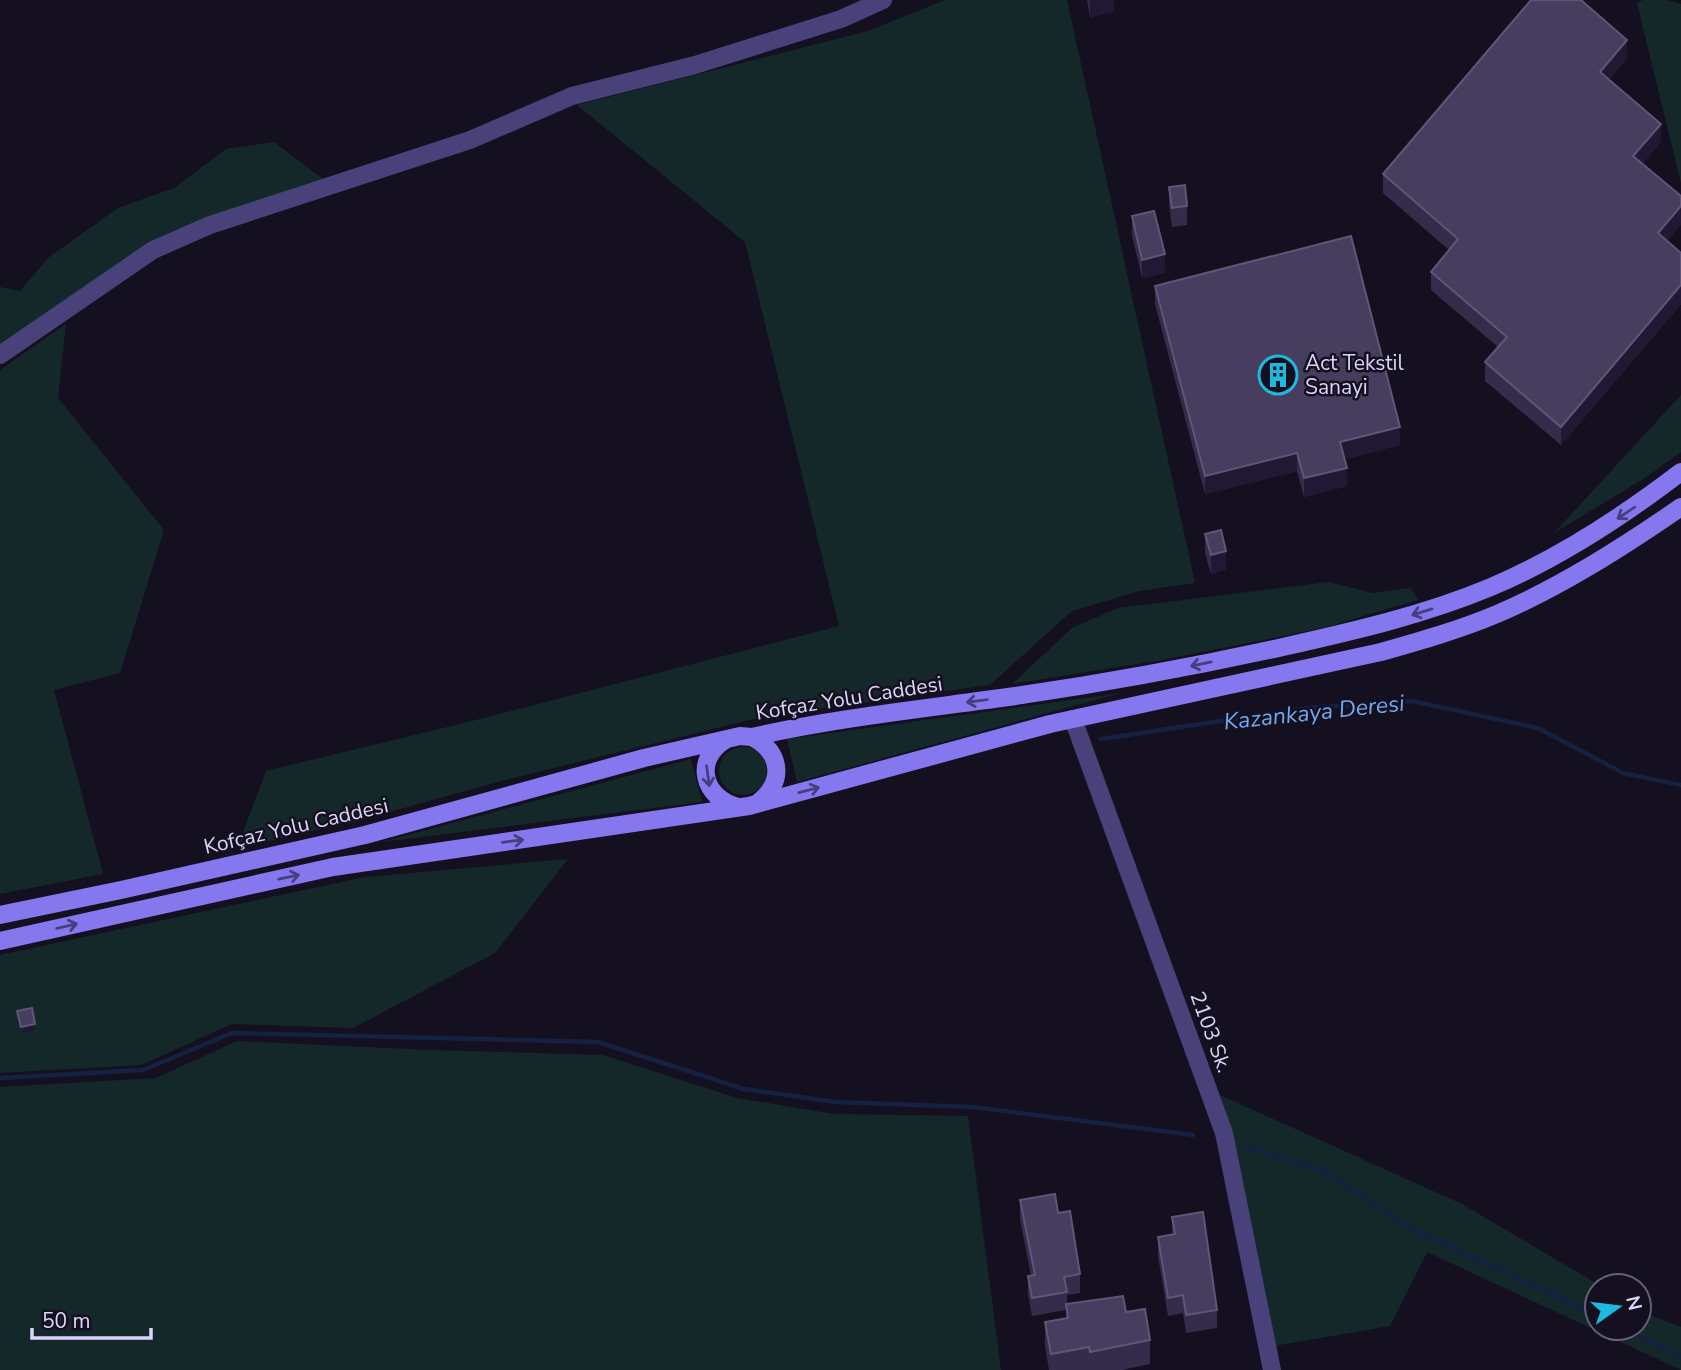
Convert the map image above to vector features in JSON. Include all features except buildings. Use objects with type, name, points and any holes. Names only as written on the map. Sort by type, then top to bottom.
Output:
[{"type":"main road","name":"Kofçaz Yolu Caddesi","points":[[0,915],[365,835],[496,797],[728,738],[752,737],[859,718],[1147,675],[1390,622],[1443,606],[1527,570],[1608,525],[1681,472]]},
{"type":"main road","points":[[0,941],[333,867],[749,806],[1073,719],[1335,663],[1433,638],[1544,592],[1627,544],[1681,507]]},
{"type":"main road","points":[[752,737],[771,751],[776,763],[774,785],[760,802]]},
{"type":"main road","points":[[728,738],[710,754],[706,778],[717,798],[738,807]]},
{"type":"street","points":[[0,355],[153,250],[210,225],[470,140],[572,96],[695,65],[841,19],[883,0]]},
{"type":"street","name":"2103 Sk.","points":[[1073,719],[1224,1133],[1272,1370]]},
{"type":"green space","points":[[945,0],[1067,0],[1195,583],[1139,591],[1072,611],[990,685],[766,716],[501,781],[361,820],[237,848],[266,771],[839,626],[745,242],[577,105],[868,31]]},
{"type":"green space","points":[[1643,0],[1667,0],[1681,4],[1681,183],[1637,3]]},
{"type":"green space","points":[[274,142],[323,179],[207,218],[0,347],[0,287],[20,291],[49,257],[118,208],[174,188],[226,149]]},
{"type":"green space","points":[[66,324],[58,398],[164,530],[120,673],[54,690],[103,874],[0,894],[0,370]]},
{"type":"green space","points":[[1681,395],[1681,452],[1645,478],[1554,533]]},
{"type":"green space","points":[[1328,582],[1373,593],[1411,588],[1418,600],[1323,628],[1162,660],[1012,684],[1072,628],[1118,608]]},
{"type":"green space","points":[[1121,693],[797,782],[787,739]]},
{"type":"green space","points":[[743,747],[760,754],[767,771],[760,788],[743,795],[726,788],[719,771],[726,754]]},
{"type":"green space","points":[[691,759],[702,802],[382,842]]},
{"type":"green space","points":[[568,859],[495,953],[353,1028],[232,1024],[141,1065],[0,1073],[0,955],[365,877]]},
{"type":"green space","points":[[237,1041],[603,1055],[737,1098],[834,1114],[968,1116],[1001,1370],[0,1370],[0,1087],[156,1078]]},
{"type":"green space","points":[[1220,1095],[1462,1204],[1583,1275],[1583,1324],[1427,1252],[1390,1326],[1274,1346],[1232,1130]]},
{"type":"green space","points":[[1653,1316],[1681,1327],[1681,1370],[1621,1342],[1653,1342]]},
{"type":"waterway","name":"Kazankaya Deresi","points":[[1101,739],[1308,708],[1412,701],[1538,728],[1623,773],[1681,785]]},
{"type":"waterway","points":[[0,1078],[143,1070],[232,1033],[598,1042],[744,1089],[835,1102],[972,1107],[1193,1135]]},
{"type":"waterway","points":[[1244,1146],[1323,1171],[1406,1226],[1583,1308]]},
{"type":"waterway","points":[[1650,1342],[1681,1357]]},
{"type":"place","name":"Act Tekstil Sanayi","points":[[1278,375]]}]
